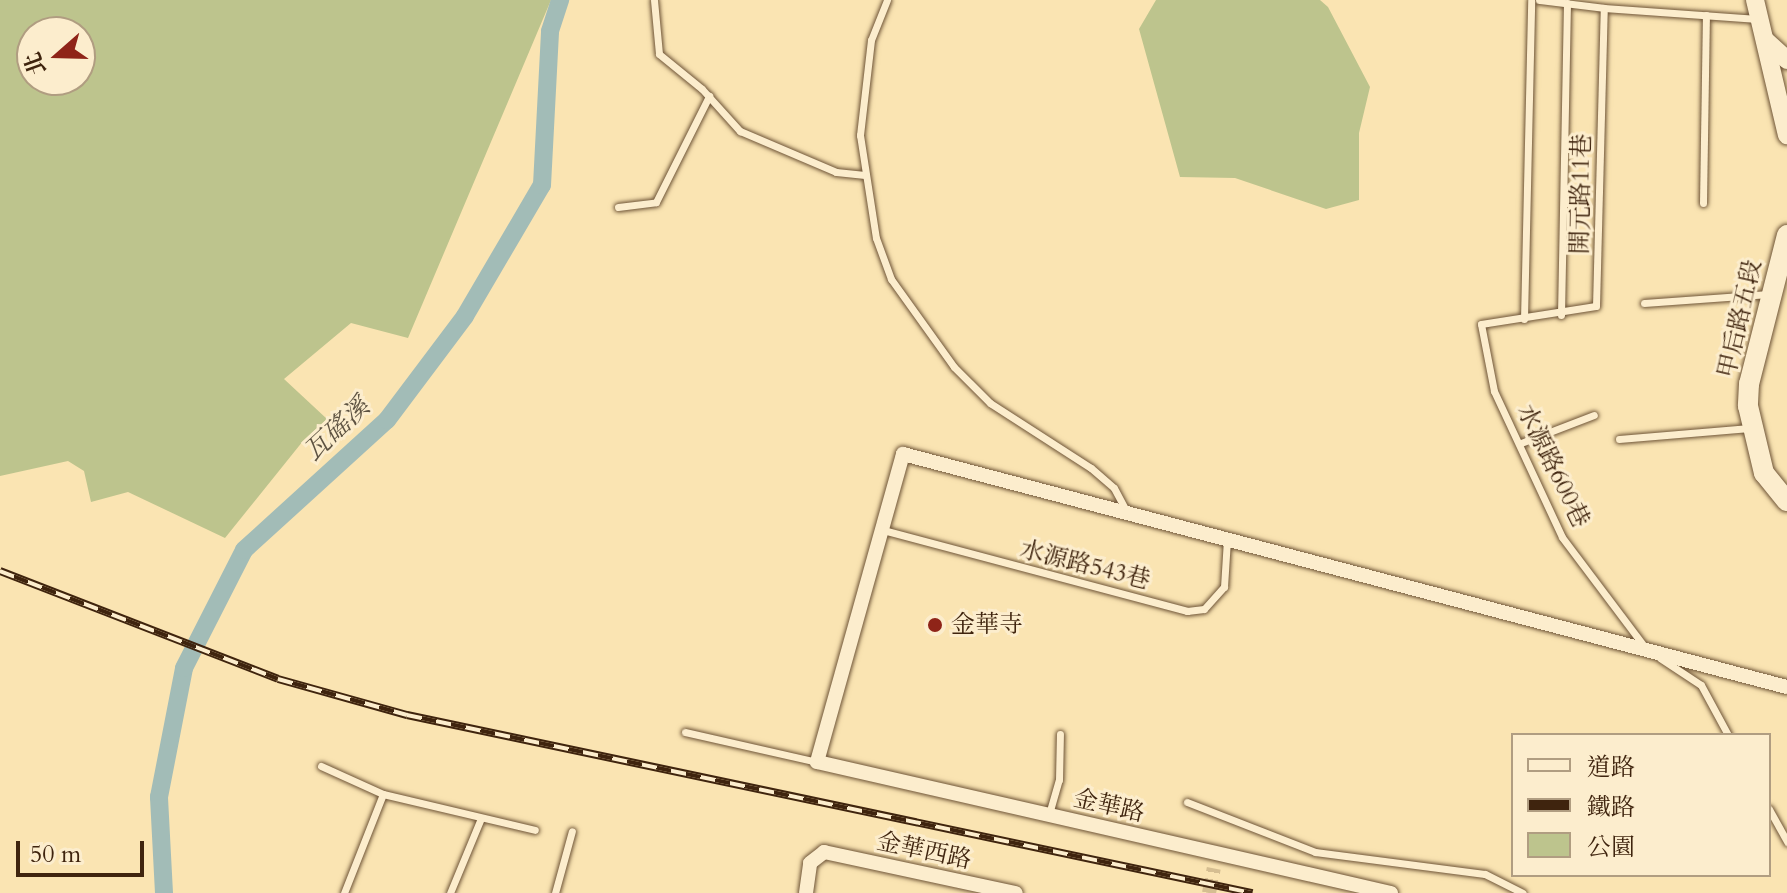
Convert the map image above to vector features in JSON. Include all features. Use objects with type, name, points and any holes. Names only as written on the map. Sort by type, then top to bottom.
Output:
[{"type":"main road","name":"甲后路五段","points":[[1787,235],[1749,384],[1750,428],[1764,473],[1787,501]]},
{"type":"street","points":[[1755,0],[1787,135]]},
{"type":"street","points":[[1765,40],[1787,60]]},
{"type":"street","points":[[817,762],[903,454],[1125,509],[1227,539],[1787,687]]},
{"type":"street","name":"金華路","points":[[817,762],[1049,815],[1216,861],[1391,893]]},
{"type":"street","name":"金華西路","points":[[806,893],[810,863],[824,852],[1016,893]]},
{"type":"lane","points":[[654,0],[659,54],[709,96],[740,131],[759,142],[836,172],[865,175]]},
{"type":"lane","points":[[887,0],[871,40],[860,104],[865,175],[876,238],[891,279],[954,367],[1000,411],[1091,468],[1114,488],[1125,509]]},
{"type":"lane","points":[[1524,319],[1531,0]]},
{"type":"lane","points":[[1539,0],[1604,8],[1760,19]]},
{"type":"lane","points":[[1561,315],[1567,3]]},
{"type":"lane","name":"開元路11巷","points":[[1481,324],[1585,312],[1596,306],[1599,295],[1604,8]]},
{"type":"lane","points":[[1703,203],[1706,15]]},
{"type":"lane","points":[[618,207],[656,202],[709,96]]},
{"type":"lane","points":[[1644,303],[1772,294]]},
{"type":"lane","name":"水源路600巷","points":[[1481,324],[1494,391],[1521,443],[1562,537],[1647,650]]},
{"type":"lane","points":[[1521,443],[1594,415]]},
{"type":"lane","points":[[1619,439],[1750,428]]},
{"type":"lane","name":"水源路543巷","points":[[882,529],[1187,611],[1204,609],[1224,587],[1227,539]]},
{"type":"lane","points":[[1647,650],[1701,685],[1727,733]]},
{"type":"lane","points":[[685,732],[817,762]]},
{"type":"lane","points":[[1049,815],[1059,780],[1060,734]]},
{"type":"lane","points":[[321,766],[383,794],[535,830]]},
{"type":"lane","points":[[344,893],[383,794]]},
{"type":"lane","points":[[1187,802],[1315,852],[1485,874],[1523,893]]},
{"type":"lane","points":[[1771,813],[1787,842]]},
{"type":"lane","points":[[450,893],[481,818]]},
{"type":"lane","points":[[555,893],[572,831]]},
{"type":"green space","points":[[0,0],[551,0],[408,338],[351,323],[284,379],[327,419],[303,441],[225,538],[128,492],[91,502],[84,471],[68,461],[0,476]]},
{"type":"green space","points":[[1156,0],[1320,0],[1328,7],[1370,87],[1359,133],[1359,200],[1326,209],[1235,178],[1180,177],[1139,29]]},
{"type":"waterway","name":"瓦磘溪","points":[[164,893],[159,797],[184,668],[244,550],[387,420],[465,316],[542,185],[550,31],[560,0]]},
{"type":"tunnel","points":[[1209,893],[1214,868]]},
{"type":"railway","points":[[0,571],[278,679],[407,715],[1252,893]]},
{"type":"place","name":"金華寺","points":[[935,625]]}]
